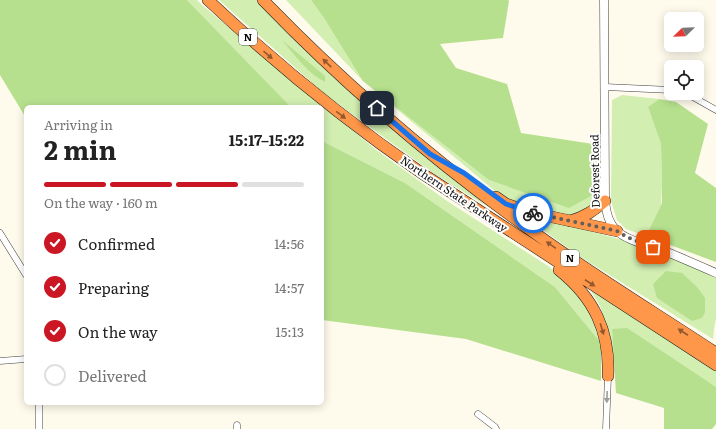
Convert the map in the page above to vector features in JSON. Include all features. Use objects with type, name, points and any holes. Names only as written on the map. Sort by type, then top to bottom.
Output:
[{"type":"highway","name":"Northern State Parkway","points":[[208,0],[267,55],[333,109],[417,170],[716,365]]},
{"type":"highway","name":"Northern State Parkway","points":[[263,0],[288,26],[366,99],[430,154],[540,237],[716,353]]},
{"type":"highway","points":[[430,154],[464,173],[506,204],[529,212],[617,231]]},
{"type":"highway","points":[[568,221],[577,219],[592,212],[605,200]]},
{"type":"highway","points":[[522,239],[570,280],[588,299],[597,316],[603,334],[608,360],[608,376]]},
{"type":"street","name":"Deforest Road","points":[[604,0],[605,209],[608,218],[617,231]]},
{"type":"street","points":[[605,87],[664,90]]},
{"type":"street","points":[[698,100],[716,110]]},
{"type":"street","points":[[617,231],[629,238],[716,273]]},
{"type":"street","points":[[0,233],[24,272]]},
{"type":"street","points":[[0,361],[24,359]]},
{"type":"street","points":[[606,429],[608,376]]},
{"type":"street","points":[[39,405],[39,429]]},
{"type":"street","points":[[478,414],[496,429]]},
{"type":"green space","points":[[0,0],[187,0],[289,105],[24,105],[24,115],[0,75]]},
{"type":"green space","points":[[187,0],[197,0],[322,105],[289,105]]},
{"type":"green space","points":[[219,0],[258,0],[328,69],[408,143],[490,208],[436,175],[327,96]]},
{"type":"green space","points":[[286,0],[311,0],[326,21],[489,180],[526,192],[591,196],[602,188],[600,197],[591,208],[569,216],[525,206],[501,196],[363,81]]},
{"type":"green space","points":[[311,0],[508,0],[503,38],[440,44],[456,68],[507,84],[521,133],[600,145],[602,188],[569,208],[489,180],[363,81],[326,21]]},
{"type":"green space","points":[[282,40],[325,76],[325,82],[307,69]]},
{"type":"green space","points":[[622,95],[659,99],[648,107],[661,144],[661,205],[646,236],[626,229],[617,220],[611,201],[612,100]]},
{"type":"green space","points":[[659,99],[676,102],[708,124],[695,173],[716,188],[716,262],[646,236],[662,203],[661,144],[648,107]]},
{"type":"green space","points":[[324,107],[375,149],[447,201],[548,266],[574,285],[594,315],[601,343],[555,287],[405,183],[324,141]]},
{"type":"green space","points":[[324,141],[405,183],[555,287],[601,343],[601,381],[466,339],[324,320]]},
{"type":"green space","points":[[527,214],[630,242],[679,260],[716,278],[716,318],[713,339],[579,256],[525,217]]},
{"type":"green space","points":[[666,271],[682,273],[697,287],[705,298],[705,312],[702,318],[692,321],[657,298],[653,284]]},
{"type":"green space","points":[[591,291],[611,302],[716,369],[716,387],[687,369],[612,329],[614,360],[608,329],[600,306]]},
{"type":"green space","points":[[627,328],[716,387],[716,424],[712,429],[664,429],[664,408],[616,393],[612,329]]},
{"type":"way so far","points":[[533,213],[617,231],[629,238],[653,247]]},
{"type":"route","points":[[377,108],[430,154],[464,173],[506,204],[533,213]]}]
